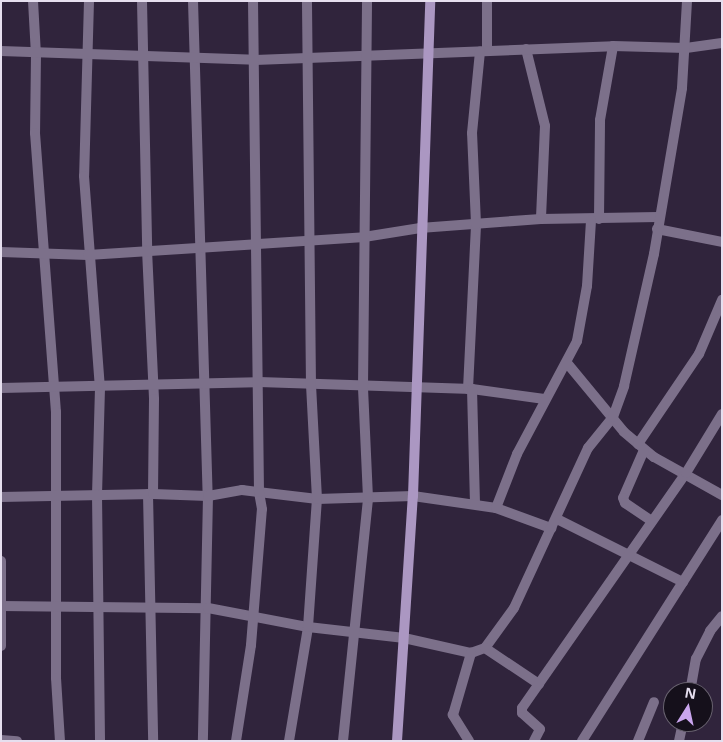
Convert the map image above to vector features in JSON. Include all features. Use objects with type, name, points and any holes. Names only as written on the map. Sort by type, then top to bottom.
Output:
[{"type":"street","points":[[33,1],[36,54],[35,132],[53,386],[60,741]]},
{"type":"street","points":[[89,1],[89,55],[84,176],[88,255],[94,283],[100,388],[97,494],[100,607],[100,741]]},
{"type":"street","points":[[142,1],[147,250],[154,385],[149,606],[153,741]]},
{"type":"street","points":[[193,1],[202,248],[208,496],[208,608],[203,741]]},
{"type":"street","points":[[236,741],[254,616],[262,509],[259,492],[253,1]]},
{"type":"street","points":[[289,741],[308,627],[317,499],[312,386],[306,59],[307,1]]},
{"type":"street","points":[[343,741],[356,632],[368,498],[363,387],[368,1]]},
{"type":"street","points":[[398,741],[413,496],[420,228],[430,1]]},
{"type":"street","points":[[474,504],[470,389],[476,224],[472,134],[484,51],[487,1]]},
{"type":"street","points":[[2,606],[208,608],[308,627],[404,638],[471,652],[485,648],[514,608],[588,448],[612,417],[632,355],[682,88],[686,48],[687,1]]},
{"type":"street","points":[[1,51],[194,60],[255,60],[613,46],[686,48],[722,43]]},
{"type":"street","points":[[496,508],[544,399],[568,363],[577,341],[587,286],[595,220],[600,120],[613,46]]},
{"type":"street","points":[[526,49],[546,126],[542,219]]},
{"type":"street","points":[[1,252],[88,255],[255,245],[310,239],[364,237],[420,228],[542,219],[595,220],[658,217]]},
{"type":"street","points":[[657,229],[722,242]]},
{"type":"street","points":[[652,522],[625,503],[623,498],[641,447],[700,354],[722,300]]},
{"type":"street","points":[[568,363],[612,417],[641,447],[722,495]]},
{"type":"street","points":[[1,388],[53,386],[100,388],[204,381],[259,382],[312,386],[470,389],[544,399]]},
{"type":"street","points":[[534,741],[540,729],[522,713],[522,708],[686,473],[722,414]]},
{"type":"street","points":[[1,497],[97,494],[208,496],[231,491],[259,492],[317,499],[413,496],[496,508],[554,523],[683,582]]},
{"type":"street","points":[[582,741],[722,520]]},
{"type":"street","points":[[1,561],[1,646]]},
{"type":"street","points":[[692,682],[696,659],[710,631],[722,616]]},
{"type":"street","points":[[485,648],[538,684]]},
{"type":"street","points":[[470,741],[453,715],[471,652]]},
{"type":"street","points":[[638,741],[654,702]]},
{"type":"street","points":[[1,740],[17,741]]}]
